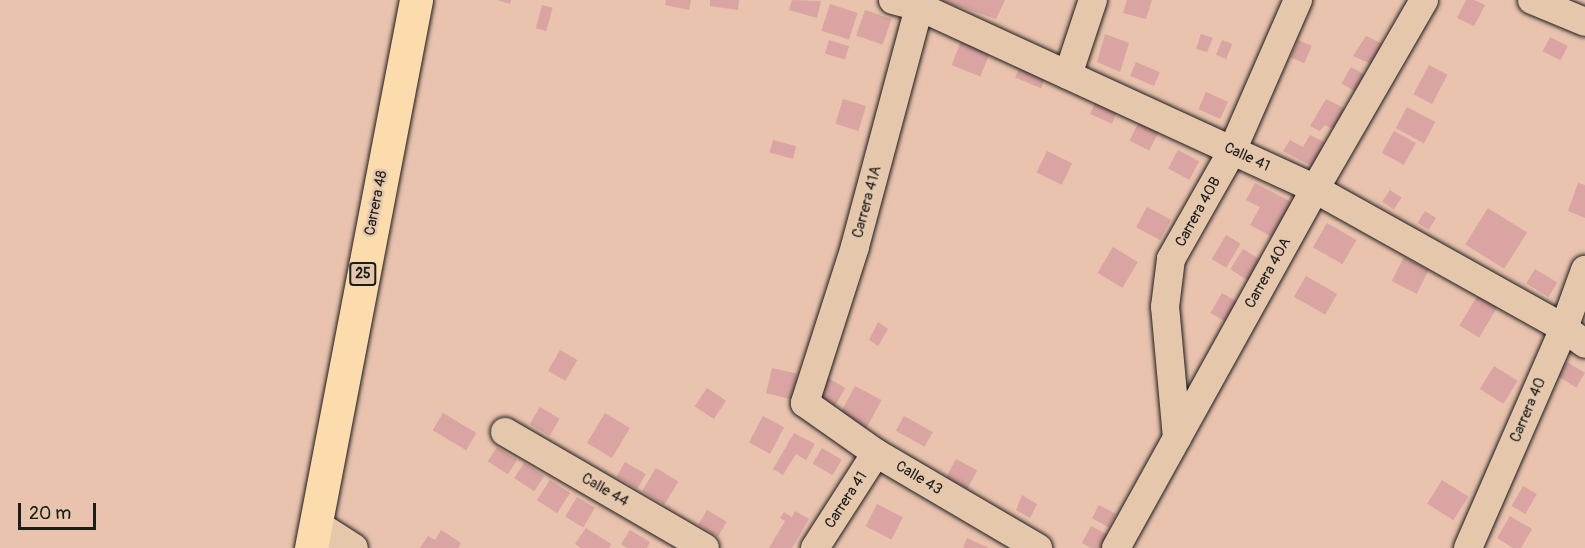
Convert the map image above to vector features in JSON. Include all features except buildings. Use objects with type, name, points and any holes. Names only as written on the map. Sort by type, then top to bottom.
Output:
[{"type":"highway","name":"Carrera 48","points":[[313,536],[416,0]]},
{"type":"street","points":[[1068,75],[1093,0]]},
{"type":"street","name":"Carrera 40B","points":[[1177,438],[1165,308],[1171,259],[1232,151],[1298,0]]},
{"type":"street","name":"Carrera 40A","points":[[1116,548],[1315,189],[1424,0]]},
{"type":"street","points":[[1532,0],[1585,22]]},
{"type":"street","name":"Calle 41","points":[[911,2],[1315,189],[1574,336]]},
{"type":"street","name":"Carrera 41A","points":[[805,403],[855,247],[911,2]]},
{"type":"street","name":"Carrera 40","points":[[1468,548],[1574,336],[1585,270]]},
{"type":"street","name":"Calle 43","points":[[805,403],[876,453],[1038,548]]},
{"type":"street","name":"Calle 44","points":[[505,432],[705,548]]},
{"type":"street","name":"Carrera 41","points":[[815,548],[876,453]]},
{"type":"street","points":[[313,536],[354,548]]}]
